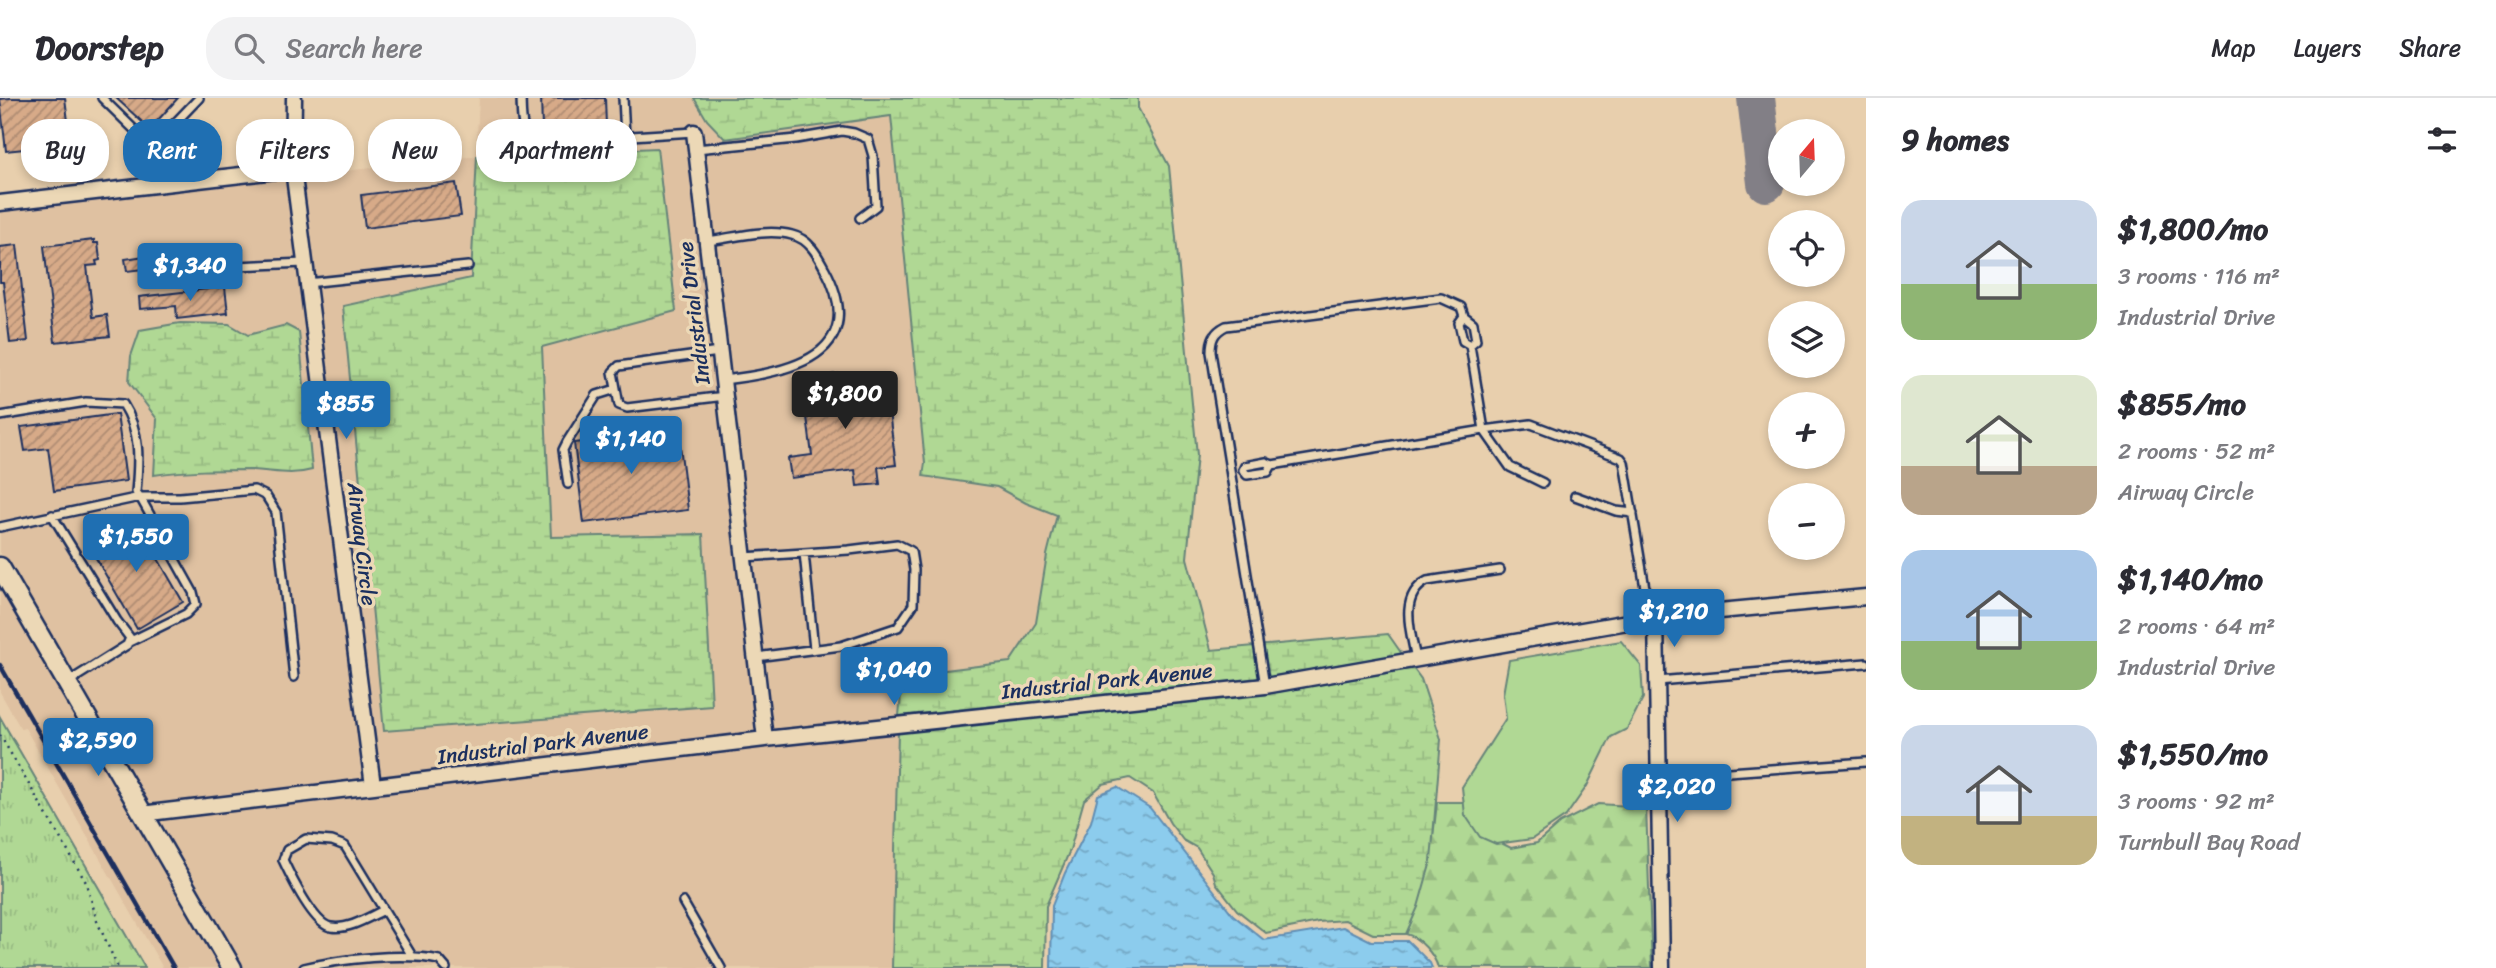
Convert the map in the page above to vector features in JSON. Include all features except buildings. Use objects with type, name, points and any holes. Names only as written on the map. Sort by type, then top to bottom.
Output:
[{"type":"street","name":"Airway Circle","points":[[294,98],[294,119]]},
{"type":"street","name":"Industrial Drive","points":[[694,132],[765,739]]},
{"type":"street","points":[[0,203],[236,175]]},
{"type":"street","name":"Airway Circle","points":[[295,182],[373,786]]},
{"type":"street","points":[[0,567],[232,968]]},
{"type":"street","name":"Industrial Park Avenue","points":[[141,814],[765,739],[1265,686],[1653,618],[1866,597]]},
{"type":"street","points":[[1653,618],[1657,681],[1662,968]]},
{"type":"lane","points":[[102,98],[123,119]]},
{"type":"lane","points":[[179,119],[199,98]]},
{"type":"lane","points":[[521,98],[522,119]]},
{"type":"lane","points":[[623,98],[624,119]]},
{"type":"lane","points":[[696,149],[796,139],[842,131],[854,133],[868,139],[874,169],[876,206],[860,218]]},
{"type":"lane","points":[[637,135],[694,132]]},
{"type":"lane","points":[[707,241],[775,233],[802,238],[816,252],[833,283],[837,300],[837,330],[827,345],[811,358],[790,369],[761,376],[723,380]]},
{"type":"lane","points":[[168,269],[305,263]]},
{"type":"lane","points":[[307,283],[468,266]]},
{"type":"lane","points":[[1265,686],[1210,352],[1213,337],[1218,330],[1226,326],[1441,298],[1461,307],[1464,316],[1473,323],[1476,340],[1470,345]]},
{"type":"lane","points":[[1464,316],[1459,323],[1462,341],[1470,345]]},
{"type":"lane","points":[[1470,345],[1484,430],[1510,467],[1543,483]]},
{"type":"lane","points":[[719,352],[619,366],[613,372],[619,405],[627,408],[725,396]]},
{"type":"lane","points":[[568,484],[563,450],[567,442],[597,395],[616,389]]},
{"type":"lane","points":[[0,416],[86,401],[123,404],[133,420],[139,454],[136,492],[194,592],[196,604],[186,614],[129,642],[66,683]]},
{"type":"lane","points":[[1230,472],[1243,470],[1245,466],[1252,464],[1266,462],[1272,465],[1484,430],[1536,425],[1621,458],[1624,462],[1653,618]]},
{"type":"lane","points":[[0,527],[141,497],[180,497],[254,490],[266,496],[276,512],[294,677]]},
{"type":"lane","points":[[1575,496],[1616,511],[1633,513]]},
{"type":"lane","points":[[52,515],[130,638],[129,642]]},
{"type":"lane","points":[[744,557],[897,544],[911,551],[914,570],[913,605],[898,627],[841,646],[755,657]]},
{"type":"lane","points":[[804,553],[814,649]]},
{"type":"lane","points":[[1416,659],[1408,614],[1411,598],[1420,585],[1427,581],[1500,570]]},
{"type":"lane","points":[[1657,681],[1866,663]]},
{"type":"lane","points":[[1658,776],[1866,762]]},
{"type":"lane","points":[[384,910],[352,924],[331,927],[319,921],[283,860],[287,850],[306,839],[332,841],[345,846],[384,910],[412,956]]},
{"type":"lane","points":[[683,902],[721,968]]},
{"type":"lane","points":[[304,968],[412,956],[439,960],[446,968]]},
{"type":"path","points":[[0,735],[87,884],[97,920],[118,968]]},
{"type":"shaded area","points":[[479,98],[694,98],[707,120],[725,139],[891,116],[925,463],[924,476],[997,487],[1026,503],[1057,515],[1047,555],[1036,623],[1010,662],[937,671],[903,671],[899,716],[771,730],[700,122],[686,126],[757,732],[379,777],[302,182],[354,182],[354,170],[368,168],[368,182],[462,182],[462,158],[476,156],[476,182],[637,182],[637,119],[478,119]],"holes":[[[471,278],[542,347],[551,538],[343,306]]]},
{"type":"shaded area","points":[[251,182],[287,182],[365,779],[145,805],[0,552],[0,211]],"holes":[[[229,324],[248,335],[264,330],[299,332],[312,470],[295,474],[197,469],[155,475],[157,418]]]},
{"type":"shaded area","points":[[0,583],[134,822],[137,822],[223,968],[163,968],[25,728],[21,729],[0,692]]},
{"type":"shaded area","points":[[898,732],[892,968],[241,968],[154,820]]},
{"type":"green space","points":[[694,98],[1138,98],[1138,108],[1169,166],[1197,455],[1187,558],[1211,650],[1388,634],[1402,654],[1265,678],[899,716],[903,671],[937,671],[1010,662],[1036,623],[1047,555],[1057,515],[1026,503],[997,487],[923,476],[925,463],[891,116],[725,139],[707,120]]},
{"type":"green space","points":[[657,148],[676,311],[542,347],[551,537],[703,534],[712,706],[384,731],[343,306],[471,278],[476,176],[476,182],[637,182],[637,149]]},
{"type":"green space","points":[[180,323],[229,324],[248,335],[286,325],[299,332],[312,470],[290,473],[252,470],[203,471],[154,475],[157,419],[129,382],[131,356],[140,330]]},
{"type":"green space","points":[[1621,641],[1641,666],[1643,698],[1627,729],[1611,737],[1587,786],[1566,816],[1532,839],[1496,844],[1480,837],[1465,815],[1462,787],[1506,718],[1503,694],[1509,660]]},
{"type":"green space","points":[[1413,668],[1421,679],[1441,739],[1431,861],[1418,907],[1406,934],[1373,934],[1345,920],[1318,922],[1266,933],[1237,910],[1216,883],[1213,873],[1197,848],[1183,840],[1170,823],[1153,793],[1130,778],[1103,784],[1084,800],[1070,850],[1046,906],[1045,968],[892,968],[898,732],[1265,694]]},
{"type":"green space","points":[[0,717],[145,968],[0,968]]},
{"type":"green space","points":[[1437,802],[1463,802],[1477,831],[1511,848],[1537,843],[1560,823],[1598,804],[1646,807],[1652,968],[1438,968],[1426,947],[1406,934],[1419,901],[1427,869]]},
{"type":"water","points":[[1117,787],[1150,808],[1233,915],[1264,940],[1343,927],[1371,941],[1408,941],[1432,968],[1051,968],[1052,906],[1065,873],[1091,822],[1098,795]]},
{"type":"taxiway","points":[[1756,98],[1766,183]]},
{"type":"railway","points":[[0,665],[174,968]]}]
